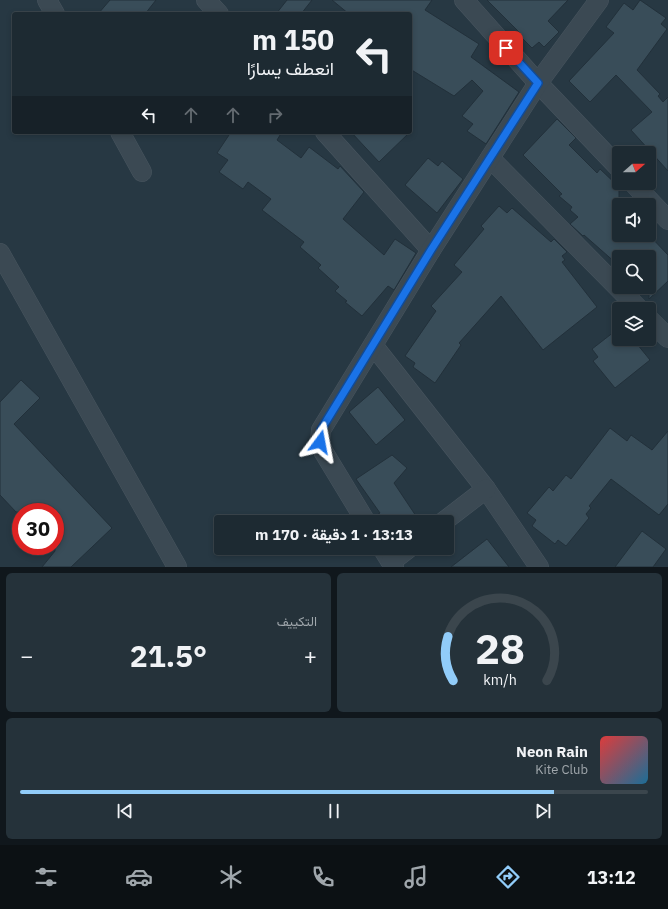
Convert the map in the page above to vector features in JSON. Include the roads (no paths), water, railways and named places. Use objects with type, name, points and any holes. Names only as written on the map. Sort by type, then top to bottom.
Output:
[{"type":"street","points":[[47,0],[54,12]]},
{"type":"street","points":[[206,0],[217,12]]},
{"type":"street","points":[[464,0],[538,83],[612,161]]},
{"type":"street","points":[[362,515],[323,450],[320,434],[431,250],[538,83],[599,0]]},
{"type":"street","points":[[121,134],[142,172]]},
{"type":"street","points":[[327,134],[431,250]]},
{"type":"street","points":[[490,158],[632,302]]},
{"type":"street","points":[[640,190],[668,220]]},
{"type":"street","points":[[0,253],[177,567]]},
{"type":"street","points":[[656,326],[668,338]]},
{"type":"street","points":[[373,345],[486,489],[539,567]]},
{"type":"street","points":[[452,515],[486,489]]}]
